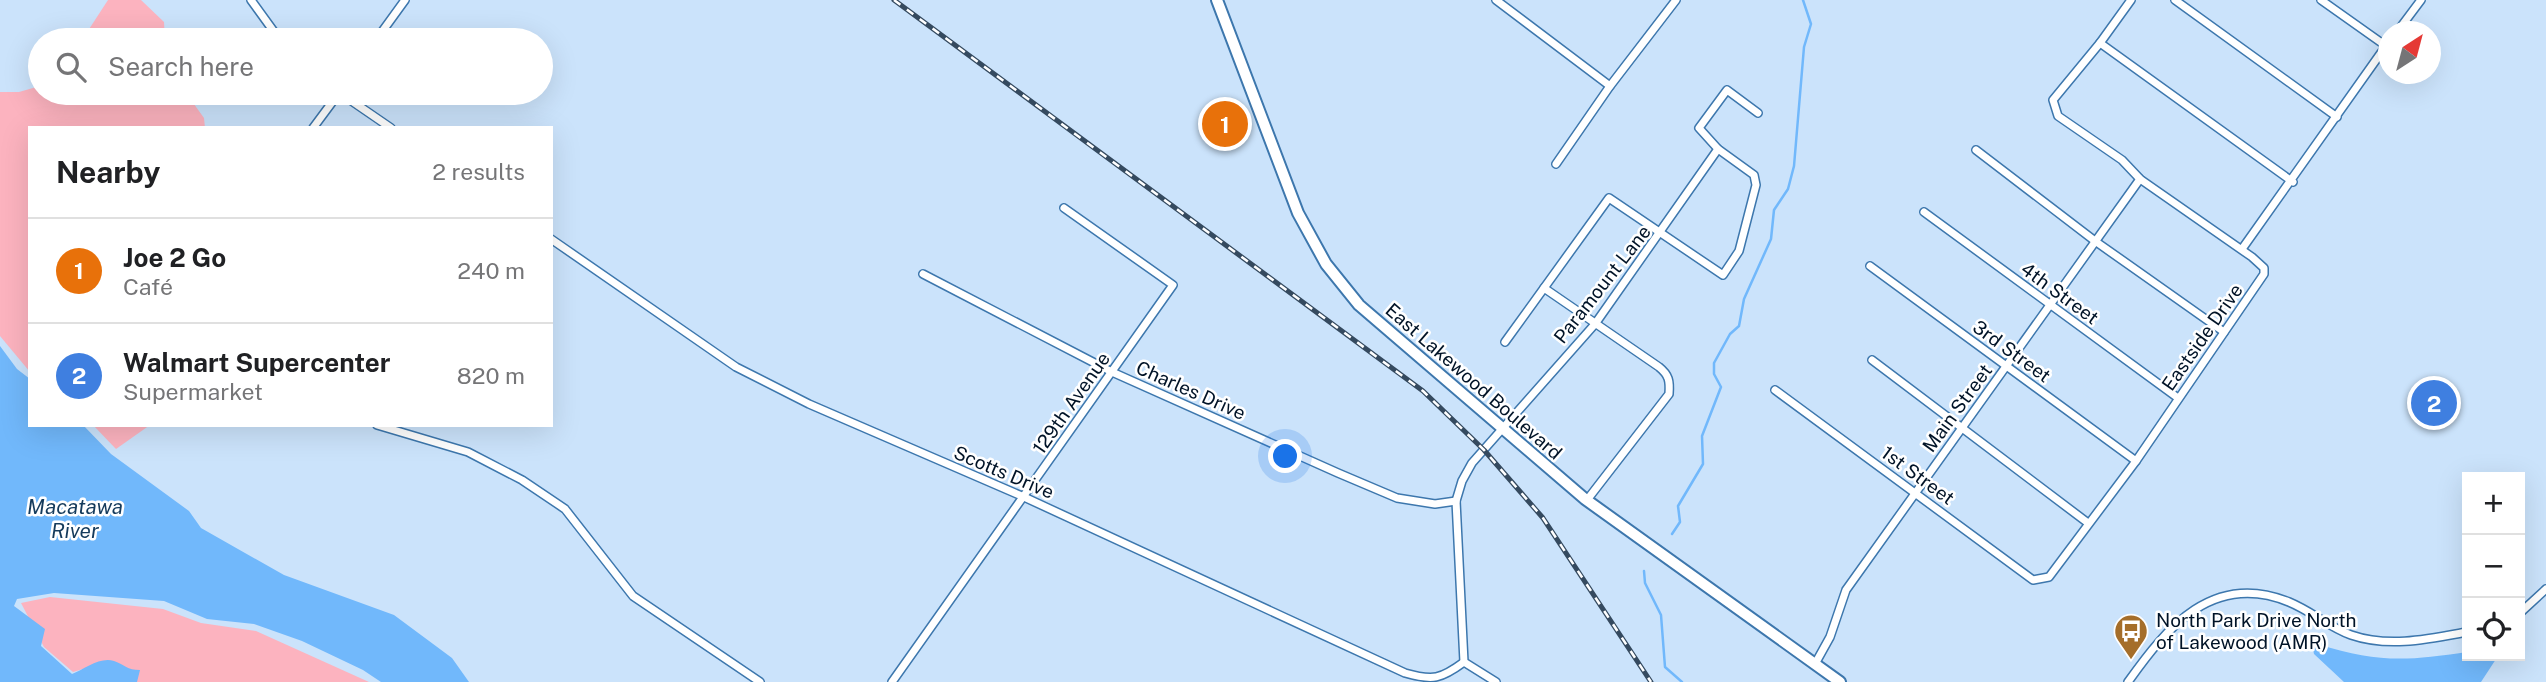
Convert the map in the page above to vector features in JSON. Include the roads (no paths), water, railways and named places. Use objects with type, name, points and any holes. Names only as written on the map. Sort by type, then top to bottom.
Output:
[{"type":"main road","name":"East Lakewood Boulevard","points":[[1217,0],[1297,213],[1326,264],[1359,305],[1587,500],[1840,682]]},
{"type":"street","points":[[251,0],[271,28]]},
{"type":"street","points":[[385,28],[405,0]]},
{"type":"street","points":[[1496,0],[1610,86]]},
{"type":"street","points":[[1556,164],[1610,86],[1676,0]]},
{"type":"street","points":[[2131,0],[2053,100],[2054,108],[2058,116],[2122,160],[2140,179],[2242,249],[2378,57]]},
{"type":"street","points":[[2175,0],[2337,117]]},
{"type":"street","points":[[2321,0],[2378,38]]},
{"type":"street","points":[[2405,21],[2421,0]]},
{"type":"street","points":[[2100,43],[2292,182]]},
{"type":"street","points":[[1505,342],[1609,198],[1723,275],[1740,251],[1756,185],[1754,176],[1718,149],[1699,128],[1727,90],[1758,113]]},
{"type":"street","points":[[314,126],[330,105]]},
{"type":"street","points":[[357,105],[388,126]]},
{"type":"street","name":"Paramount Lane","points":[[1456,500],[1472,463],[1595,324],[1661,234],[1718,149]]},
{"type":"street","points":[[1976,150],[2095,241],[2224,332]]},
{"type":"street","name":"Main Street","points":[[1815,664],[1830,637],[1846,590],[2140,179]]},
{"type":"street","name":"129th Avenue","points":[[892,682],[1173,285],[1064,208]]},
{"type":"street","name":"4th Street","points":[[1924,212],[2178,398]]},
{"type":"street","name":"Scotts Drive","points":[[553,240],[736,367],[809,404],[1024,497],[1405,673],[1428,680],[1448,674],[1464,662]]},
{"type":"street","name":"Eastside Drive","points":[[2042,580],[2049,577],[2136,461],[2264,274],[2264,268],[2242,249]]},
{"type":"street","name":"3rd Street","points":[[1870,267],[2136,461]]},
{"type":"street","name":"Charles Drive","points":[[923,274],[1112,372],[1397,498],[1435,504],[1456,500]]},
{"type":"street","points":[[1544,288],[1659,367],[1670,382],[1669,394],[1587,500]]},
{"type":"street","points":[[1872,360],[2088,523]]},
{"type":"street","name":"1st Street","points":[[1775,390],[2033,580],[2042,580]]},
{"type":"street","points":[[384,427],[468,452],[522,480],[565,509],[633,596],[760,682]]},
{"type":"street","points":[[1456,500],[1464,662],[1496,682]]},
{"type":"street","points":[[2525,608],[2546,589]]},
{"type":"street","points":[[2128,682],[2158,639],[2174,624],[2197,607],[2234,596],[2276,597],[2352,635],[2375,640],[2420,640],[2462,633]]},
{"type":"water","name":"Macatawa River","points":[[0,346],[17,369],[28,377],[28,427],[85,427],[111,454],[189,511],[201,528],[284,575],[394,615],[452,658],[469,682],[381,682],[363,670],[302,641],[254,624],[207,619],[164,601],[54,593],[17,599],[14,606],[45,629],[41,646],[72,674],[109,660],[140,670],[137,682],[0,682]]},
{"type":"water","points":[[2318,644],[2358,655],[2392,658],[2462,653],[2462,661],[2495,661],[2481,682],[2344,682],[2314,654],[2313,649]]},
{"type":"waterway","points":[[1672,534],[1680,522],[1678,506],[1703,464],[1702,436],[1721,387],[1714,374],[1714,363],[1730,334],[1739,326],[1744,299],[1771,239],[1774,210],[1788,189],[1794,166],[1804,47],[1811,24],[1803,0]]},
{"type":"waterway","points":[[1644,571],[1645,583],[1661,615],[1665,667],[1682,682]]},
{"type":"railway","points":[[894,0],[1423,391],[1484,450],[1543,518],[1651,682]]},
{"type":"place","name":"Joe 2 Go","points":[[1225,124]]},
{"type":"place","name":"Walmart Supercenter","points":[[2434,403]]},
{"type":"place","name":"North Park Drive North of Lakewood (AMR)","points":[[2131,661]]}]
